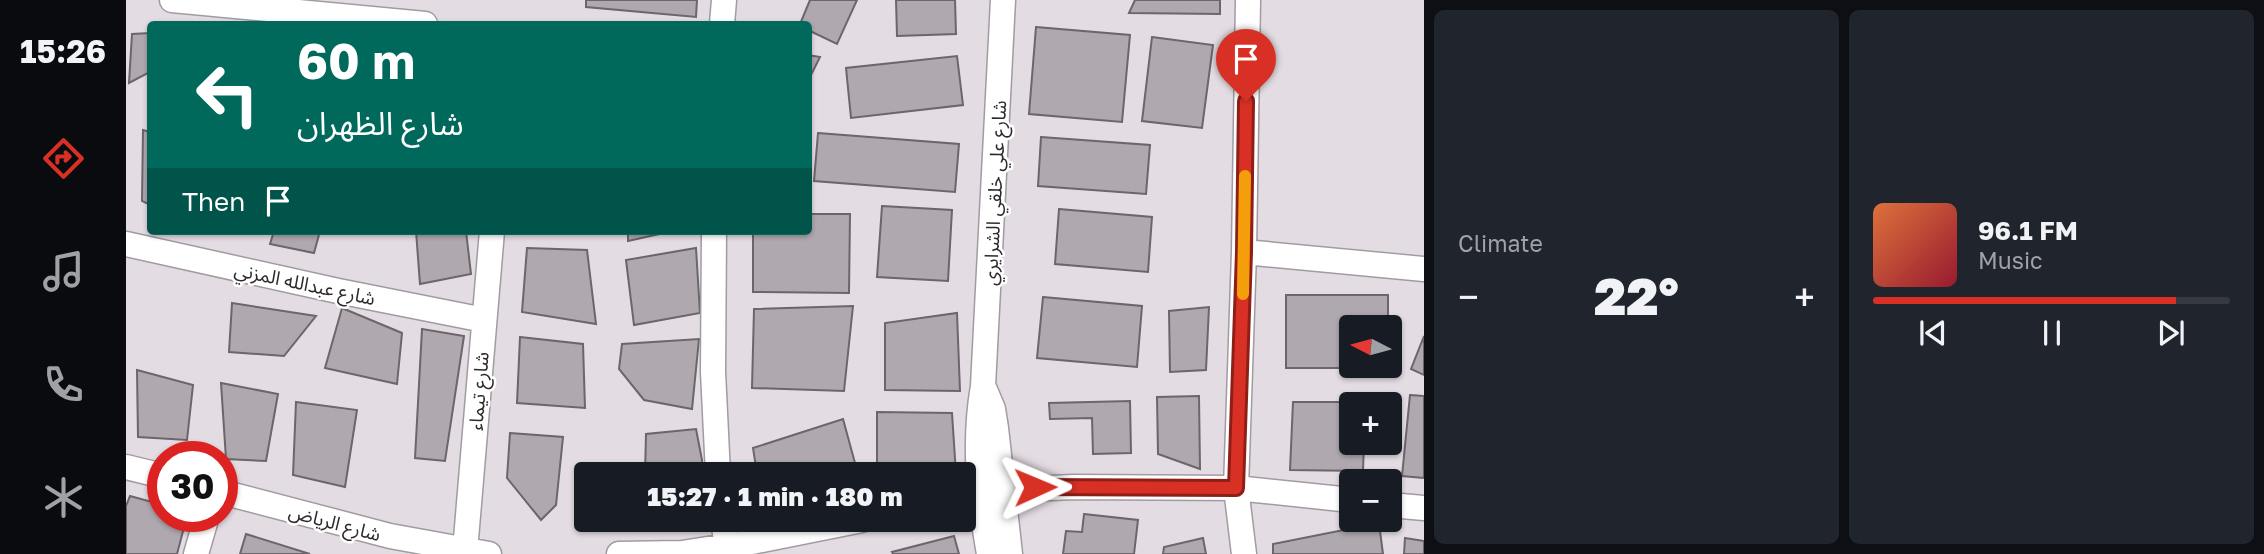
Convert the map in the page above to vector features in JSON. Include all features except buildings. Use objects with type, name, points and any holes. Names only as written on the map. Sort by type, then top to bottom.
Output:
[{"type":"street","points":[[172,0],[393,21]]},
{"type":"street","points":[[722,21],[724,0]]},
{"type":"street","name":"شارع علي خلقي الشرايري","points":[[974,462],[983,386],[1003,0]]},
{"type":"street","points":[[1244,554],[1236,488],[1244,252],[1248,0]]},
{"type":"street","name":"شارع تيماء","points":[[477,553],[484,320],[492,235]]},
{"type":"street","points":[[714,235],[713,372],[717,462]]},
{"type":"street","name":"شارع عبدالله المزني","points":[[126,244],[484,320]]},
{"type":"street","points":[[1244,252],[1424,269]]},
{"type":"street","name":"شارع علي خلقي الشرايري","points":[[983,386],[993,410],[1005,490],[1010,554]]},
{"type":"street","points":[[126,467],[147,472]]},
{"type":"street","points":[[976,496],[1005,490],[1073,487],[1236,488],[1339,499]]},
{"type":"street","name":"شارع الرياض","points":[[238,496],[390,536],[477,553]]},
{"type":"street","points":[[1402,506],[1424,508]]},
{"type":"street","name":"شارع علي خلقي الشرايري","points":[[976,513],[989,554]]},
{"type":"street","points":[[196,554],[202,532]]},
{"type":"street","points":[[725,532],[727,550]]},
{"type":"street","points":[[619,554],[727,550],[808,532]]},
{"type":"slow traffic","points":[[1243,294],[1245,176]]},
{"type":"route","points":[[1035,487],[1236,488],[1246,101]]}]
